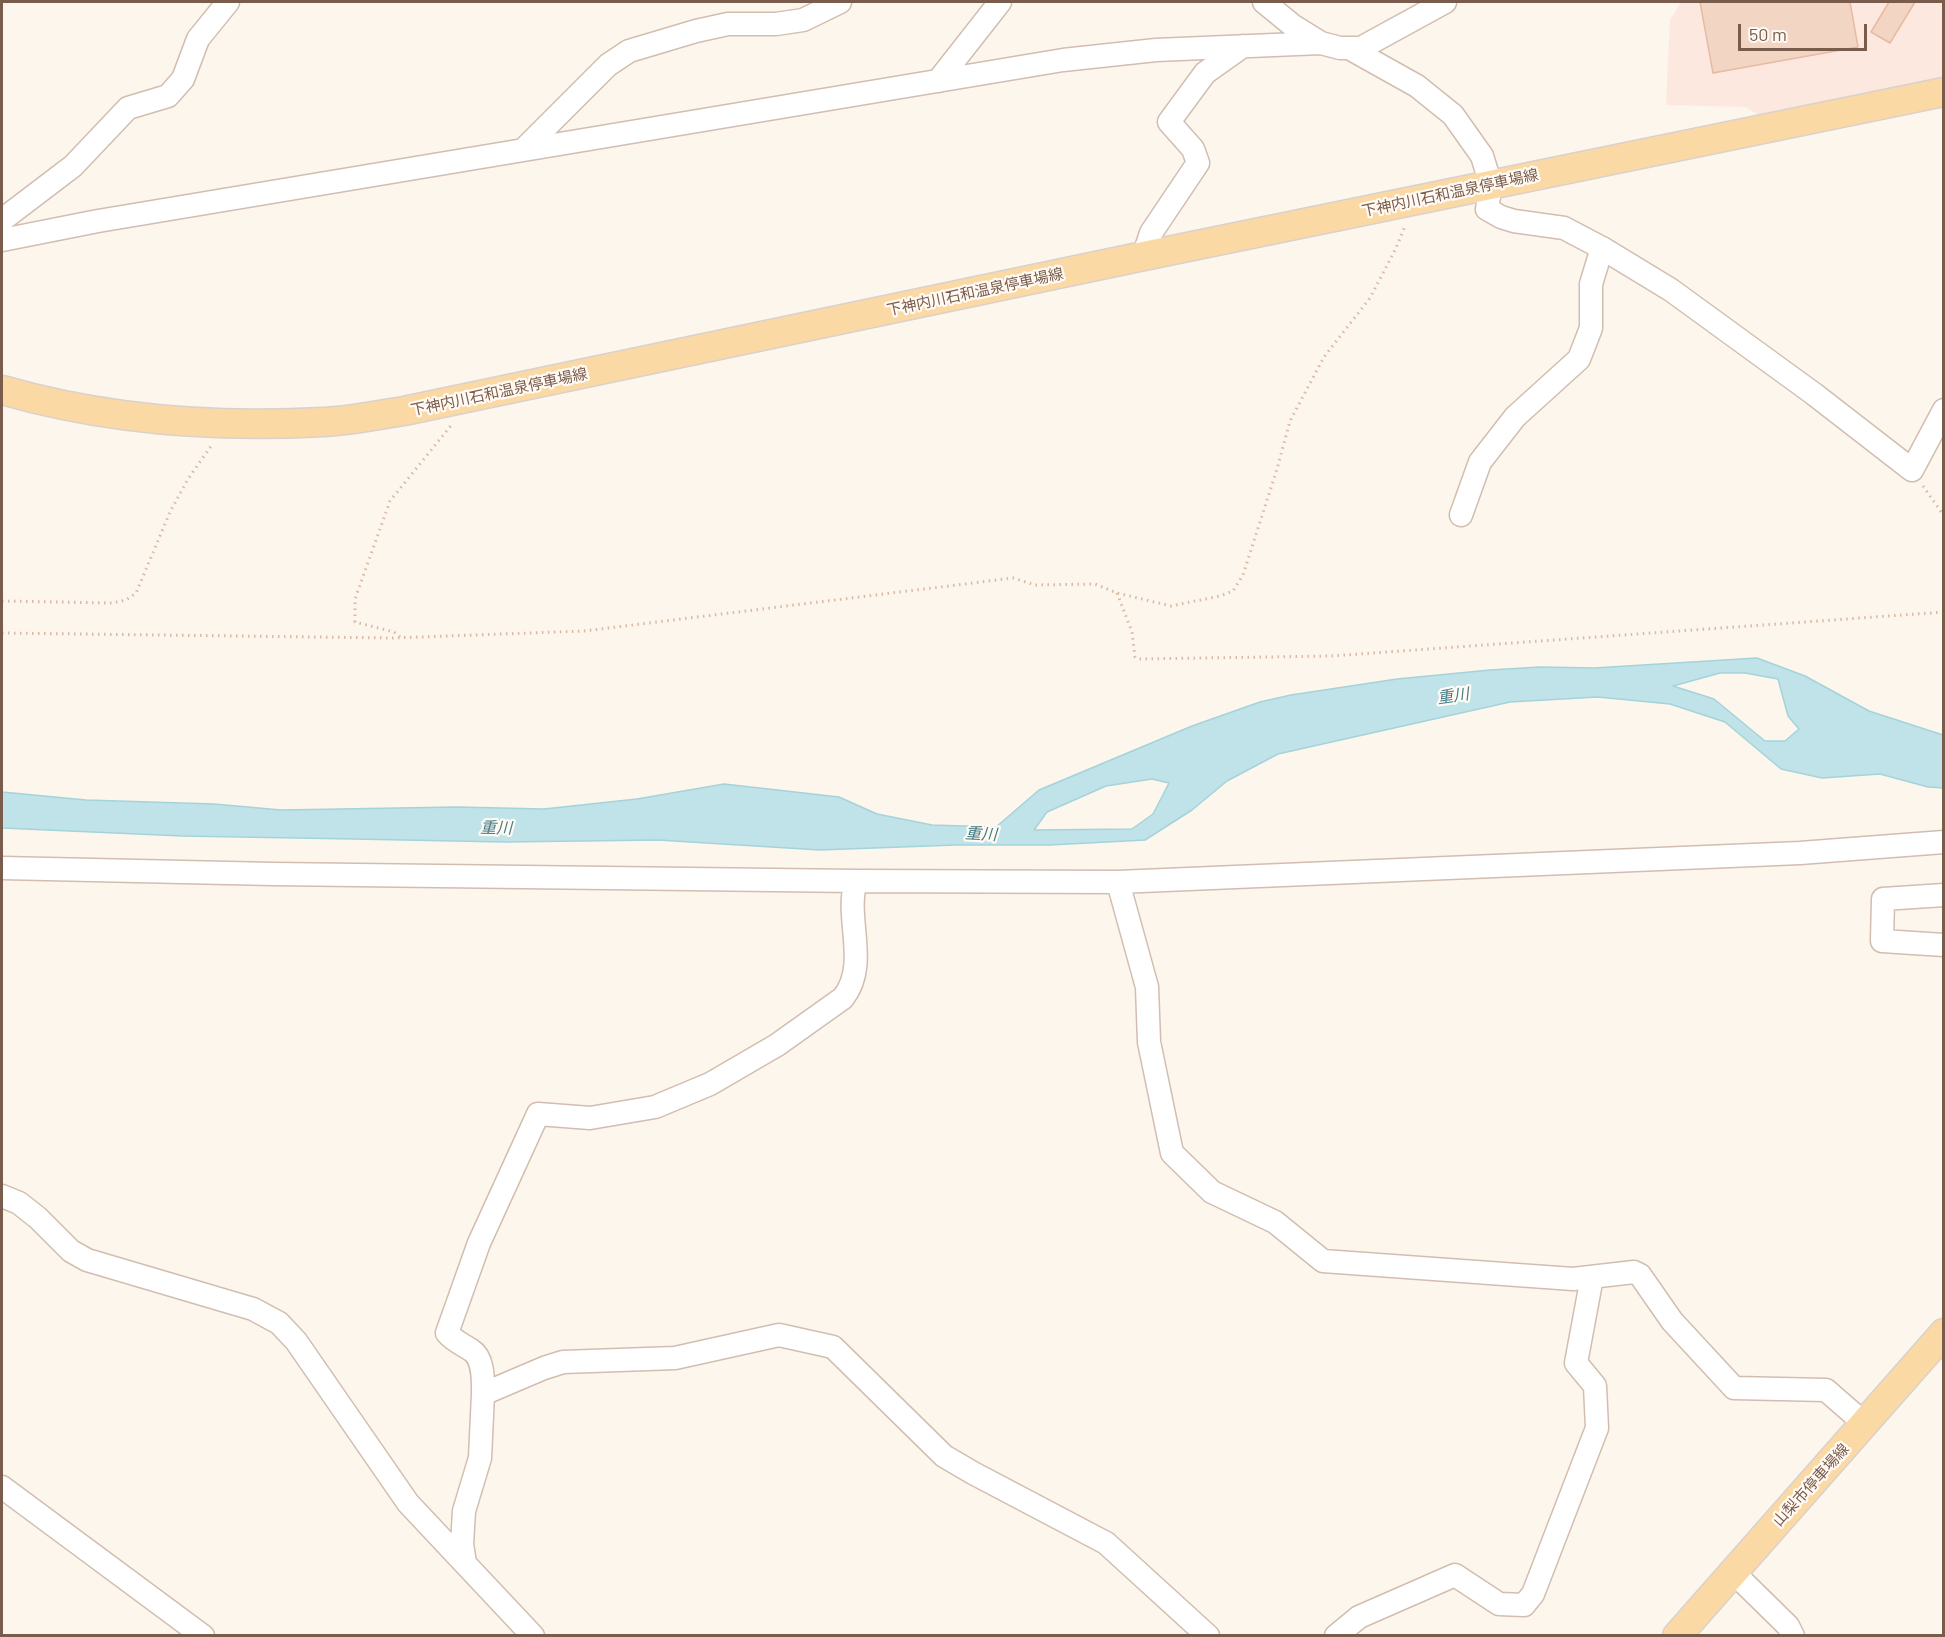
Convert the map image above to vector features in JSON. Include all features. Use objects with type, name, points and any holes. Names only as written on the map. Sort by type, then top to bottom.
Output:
[{"type":"main road","name":"下神内川石和温泉停車場線","points":[[2,390],[30,398],[117,414],[188,423],[325,422],[404,411],[1944,92]]},
{"type":"main road","name":"山梨市停車場線","points":[[1677,1635],[1944,1333]]},
{"type":"street","points":[[2,220],[73,166],[128,108],[168,96],[183,79],[198,39],[228,2]]},
{"type":"street","points":[[523,150],[608,64],[629,51],[728,24],[776,24],[803,20],[840,2]]},
{"type":"street","points":[[938,81],[1000,2]]},
{"type":"street","points":[[2,240],[98,220],[1062,60],[1156,50],[1243,46],[1321,43],[1360,48],[1445,2]]},
{"type":"street","points":[[1273,4],[1292,25],[1321,43]]},
{"type":"street","points":[[1143,257],[1151,232],[1198,163],[1193,149],[1169,122],[1205,73],[1243,46]]},
{"type":"street","points":[[1349,48],[1417,86],[1453,115],[1482,156],[1491,185],[1487,209],[1501,217],[1564,228],[1671,290],[1814,394],[1912,470],[1944,410]]},
{"type":"street","points":[[1461,514],[1480,462],[1515,417],[1579,359],[1591,328],[1591,284],[1602,248]]},
{"type":"street","points":[[2,868],[273,874],[1118,882],[1800,853],[1944,842]]},
{"type":"street","points":[[465,1563],[462,1544],[464,1510],[480,1458],[483,1370],[474,1351],[452,1339],[447,1333],[479,1243],[538,1114],[590,1118],[655,1107],[720,1079],[777,1045],[843,998],[850,988],[854,971],[856,939],[852,892],[856,881]]},
{"type":"street","points":[[1118,882],[1147,987],[1149,1042],[1172,1153],[1212,1192],[1275,1222],[1323,1262],[1573,1279],[1634,1272],[1640,1275],[1672,1321],[1734,1388],[1826,1390],[1865,1424]]},
{"type":"street","points":[[1944,895],[1882,899],[1882,941],[1944,945]]},
{"type":"street","points":[[2,1196],[20,1203],[71,1251],[87,1260],[253,1309],[279,1323],[296,1341],[408,1503],[533,1635]]},
{"type":"street","points":[[1336,1635],[1359,1617],[1455,1575],[1499,1604],[1524,1605],[1533,1594],[1598,1428],[1595,1386],[1576,1362],[1592,1277]]},
{"type":"street","points":[[483,1394],[563,1362],[675,1358],[779,1335],[833,1347],[944,1456],[1106,1543],[1208,1635]]},
{"type":"street","points":[[2,1487],[203,1635]]},
{"type":"street","points":[[1733,1572],[1788,1626],[1793,1635]]},
{"type":"path","points":[[2,633],[402,638],[584,631],[1013,578],[1035,585],[1095,584],[1117,593],[1171,606],[1220,596],[1233,591],[1243,575],[1278,469],[1290,421],[1324,357],[1370,298],[1407,222],[1405,203]]},
{"type":"path","points":[[402,638],[394,632],[355,622],[355,599],[390,501],[472,398]]},
{"type":"path","points":[[2,601],[112,603],[126,600],[136,592],[170,512],[188,479],[210,448],[215,436],[215,424]]},
{"type":"path","points":[[1912,470],[1944,516]]},
{"type":"path","points":[[1117,593],[1132,632],[1133,652],[1139,659],[1330,656],[1944,612]]},
{"type":"shaded area","points":[[1681,2],[1943,2],[1943,92],[1776,126],[1746,107],[1666,105],[1670,20]]},
{"type":"water","name":"重川","points":[[1757,658],[1805,676],[1869,711],[1943,735],[1943,788],[1928,787],[1880,774],[1822,778],[1781,769],[1725,722],[1670,704],[1598,697],[1510,702],[1278,754],[1227,781],[1192,810],[1145,840],[1050,845],[956,845],[820,850],[658,840],[505,842],[182,836],[2,828],[2,792],[86,800],[214,804],[281,810],[457,807],[544,809],[637,799],[724,784],[839,797],[877,814],[932,825],[996,827],[1039,790],[1192,726],[1260,702],[1397,679],[1540,667],[1594,668]],"holes":[[[1720,673],[1745,673],[1778,679],[1788,716],[1799,729],[1785,741],[1765,741],[1714,699],[1673,686]],[[1152,779],[1169,783],[1153,814],[1132,829],[1034,830],[1047,812],[1106,786]]]},
{"type":"building","points":[[1700,2],[1850,2],[1858,47],[1713,73]]},
{"type":"building","points":[[1889,2],[1915,2],[1890,43],[1871,32]]}]
